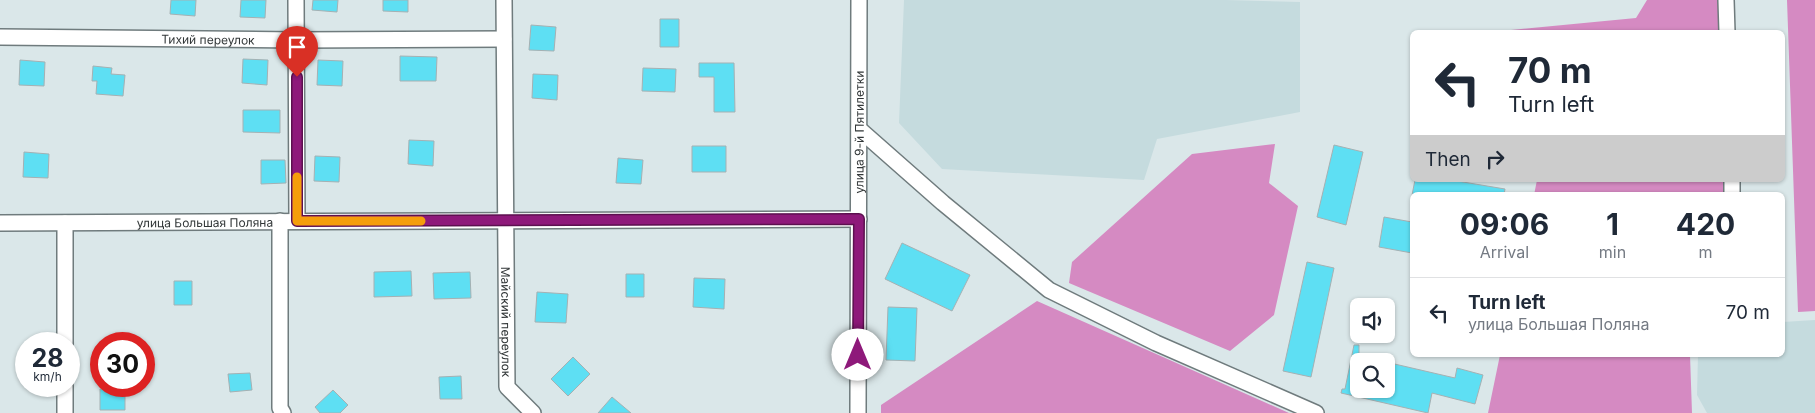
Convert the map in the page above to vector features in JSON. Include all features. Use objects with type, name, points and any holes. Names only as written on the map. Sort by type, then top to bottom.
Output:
[{"type":"street","points":[[296,0],[297,221]]},
{"type":"street","name":"Майский переулок","points":[[504,0],[507,387],[533,413]]},
{"type":"street","name":"улица 9-й Пятилетки","points":[[858,413],[859,0]]},
{"type":"street","points":[[1726,0],[1727,30]]},
{"type":"street","name":"Тихий переулок","points":[[0,37],[297,40],[504,39]]},
{"type":"street","points":[[859,130],[1049,290],[1156,343],[1316,413]]},
{"type":"street","name":"улица Большая Поляна","points":[[0,224],[859,219]]},
{"type":"street","points":[[280,221],[280,408],[283,413]]},
{"type":"street","points":[[65,332],[66,223]]},
{"type":"street","points":[[65,397],[65,413]]},
{"type":"shaded area","points":[[904,0],[1226,0],[1300,2],[1300,112],[1157,139],[1144,180],[942,169],[899,123]]},
{"type":"shaded area","points":[[1647,0],[1722,0],[1722,30],[1512,30],[1636,18]]},
{"type":"shaded area","points":[[1787,0],[1815,0],[1815,311],[1798,312]]},
{"type":"shaded area","points":[[1275,144],[1269,183],[1298,206],[1274,315],[1230,351],[1069,283],[1072,262],[1192,154]]},
{"type":"shaded area","points":[[1537,182],[1724,182],[1724,192],[1535,192]]},
{"type":"shaded area","points":[[1037,301],[1289,413],[881,413],[881,405]]},
{"type":"shaded area","points":[[1815,320],[1815,413],[1707,413],[1697,395],[1698,357],[1785,357],[1785,322]]},
{"type":"shaded area","points":[[1500,357],[1690,357],[1692,413],[1488,413]]},
{"type":"building","points":[[171,0],[196,0],[195,16],[170,14]]},
{"type":"building","points":[[241,0],[266,0],[265,18],[240,17]]},
{"type":"building","points":[[313,0],[338,0],[337,12],[312,10]]},
{"type":"building","points":[[383,0],[408,0],[408,12],[383,11]]},
{"type":"building","points":[[660,19],[679,19],[679,47],[660,47]]},
{"type":"building","points":[[531,25],[556,27],[554,51],[529,50]]},
{"type":"building","points":[[400,56],[437,57],[436,81],[400,81]]},
{"type":"building","points":[[243,59],[268,60],[267,85],[242,83]]},
{"type":"building","points":[[20,60],[45,62],[44,86],[19,85]]},
{"type":"building","points":[[318,60],[343,61],[342,86],[317,85]]},
{"type":"building","points":[[699,63],[734,63],[735,112],[714,112],[714,77],[699,77]]},
{"type":"building","points":[[93,66],[112,68],[111,74],[125,75],[123,96],[96,94],[97,81],[92,81]]},
{"type":"building","points":[[643,68],[676,69],[675,92],[642,91]]},
{"type":"building","points":[[533,74],[558,75],[557,100],[532,98]]},
{"type":"building","points":[[243,110],[280,110],[280,133],[243,132]]},
{"type":"building","points":[[409,140],[434,141],[433,166],[408,164]]},
{"type":"building","points":[[1334,145],[1363,152],[1346,225],[1317,217]]},
{"type":"building","points":[[692,146],[726,146],[726,172],[692,172]]},
{"type":"building","points":[[24,152],[49,154],[48,178],[23,177]]},
{"type":"building","points":[[315,156],[340,157],[339,182],[314,181]]},
{"type":"building","points":[[618,158],[643,160],[641,184],[616,183]]},
{"type":"building","points":[[261,160],[285,160],[286,183],[261,184]]},
{"type":"building","points":[[1415,182],[1463,182],[1505,189],[1504,192],[1413,192]]},
{"type":"building","points":[[1384,217],[1410,222],[1410,253],[1379,247]]},
{"type":"building","points":[[902,243],[970,275],[952,311],[885,279]]},
{"type":"building","points":[[1307,262],[1334,268],[1311,377],[1283,371]]},
{"type":"building","points":[[411,271],[412,296],[374,297],[374,272]]},
{"type":"building","points":[[470,272],[471,298],[434,299],[433,273]]},
{"type":"building","points":[[626,274],[644,274],[644,297],[626,297]]},
{"type":"building","points":[[694,278],[725,279],[724,309],[693,307]]},
{"type":"building","points":[[174,281],[192,281],[192,305],[174,305]]},
{"type":"building","points":[[537,292],[568,294],[566,323],[535,322]]},
{"type":"building","points":[[888,307],[917,308],[915,361],[886,360]]},
{"type":"building","points":[[1354,345],[1359,345],[1359,353],[1352,353]]},
{"type":"building","points":[[573,357],[590,374],[568,396],[551,379]]},
{"type":"building","points":[[1395,364],[1455,378],[1457,368],[1483,375],[1475,404],[1432,393],[1428,413],[1363,398],[1395,398]]},
{"type":"building","points":[[1350,365],[1350,395],[1341,393],[1342,389],[1345,389]]},
{"type":"building","points":[[250,373],[252,390],[230,392],[228,374]]},
{"type":"building","points":[[461,376],[462,399],[440,399],[439,377]]},
{"type":"building","points":[[333,390],[348,405],[340,413],[320,413],[315,407]]},
{"type":"building","points":[[100,397],[125,397],[125,410],[100,410]]},
{"type":"building","points":[[612,397],[631,413],[598,413]]},
{"type":"slow traffic","points":[[297,177],[297,221],[421,221]]},
{"type":"route","points":[[297,77],[297,221],[859,219],[858,355]]}]
